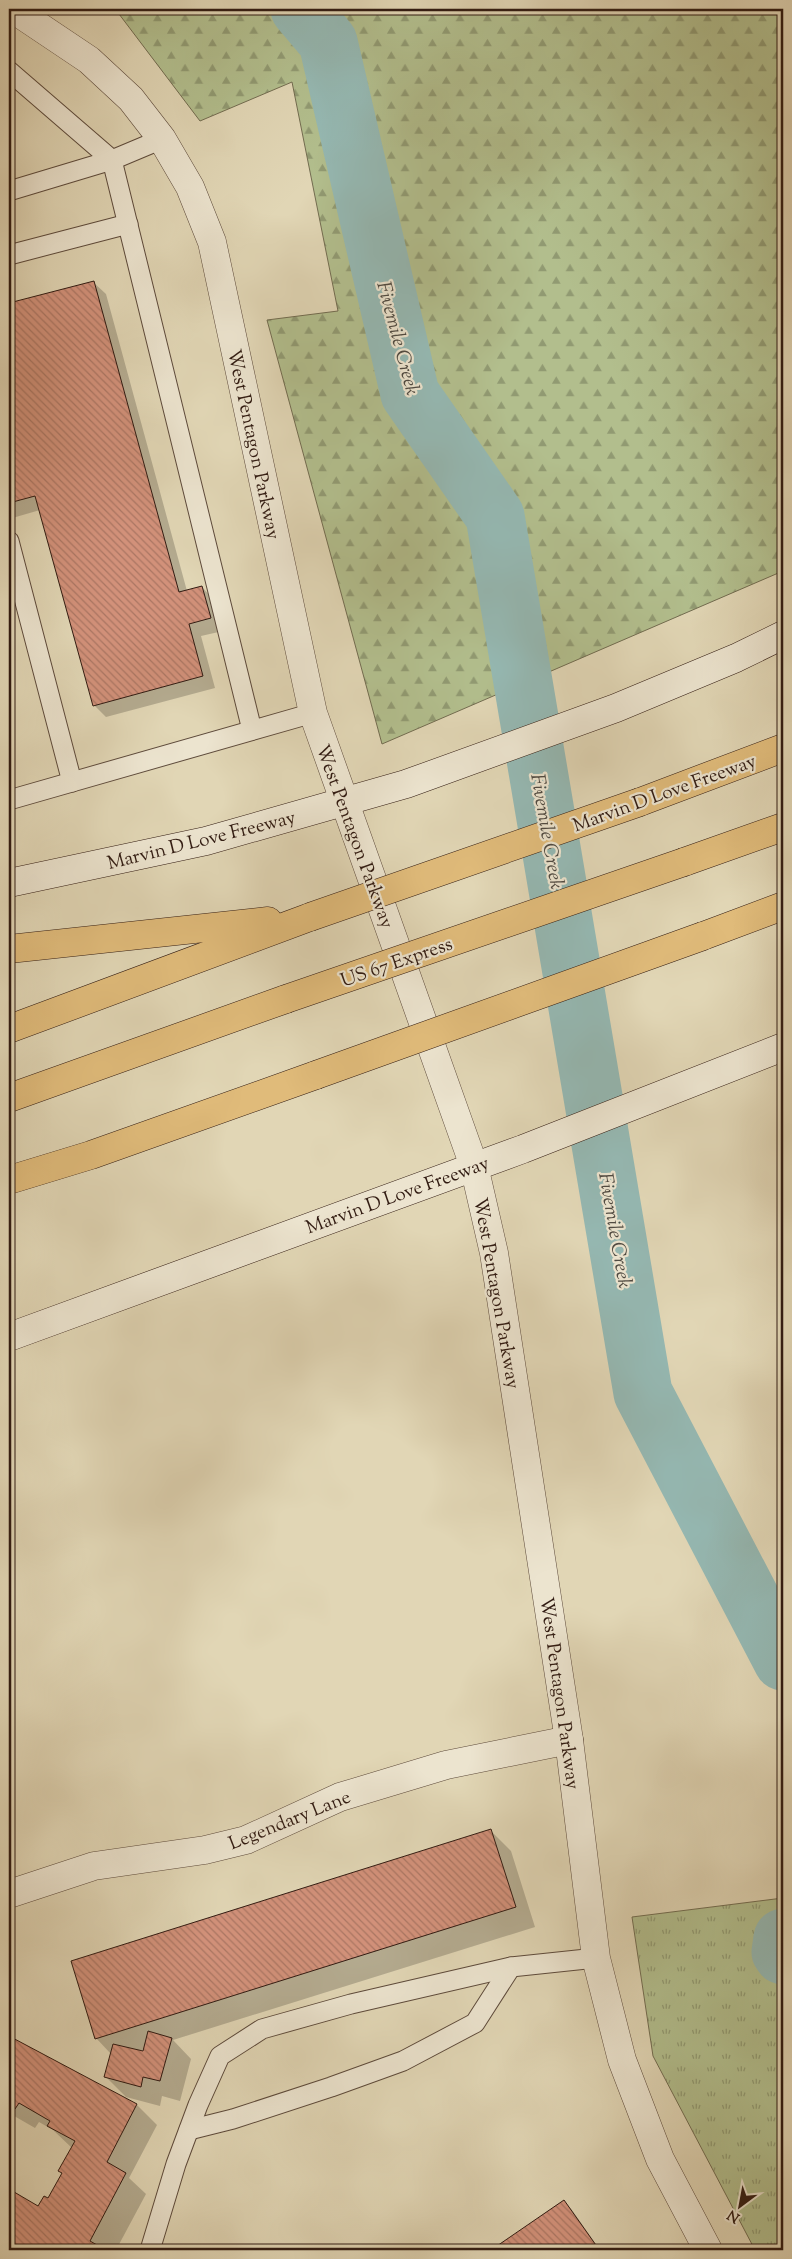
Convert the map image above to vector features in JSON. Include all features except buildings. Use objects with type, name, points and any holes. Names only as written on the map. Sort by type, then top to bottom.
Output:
[{"type":"highway","name":"Marvin D Love Freeway","points":[[9,1029],[310,917],[640,802],[783,748]]},
{"type":"highway","name":"US 67 Express","points":[[9,1098],[286,999],[783,827]]},
{"type":"highway","points":[[9,1180],[91,1155],[783,906]]},
{"type":"highway","points":[[9,949],[310,917]]},
{"type":"street","name":"West Pentagon Parkway","points":[[13,9],[88,60],[131,99],[162,139],[190,187],[212,242],[313,713],[474,1166],[494,1252],[569,1740],[596,1958],[622,2060],[660,2159],[708,2250]]},
{"type":"street","name":"Marvin D Love Freeway","points":[[9,883],[206,841],[406,784],[616,708],[736,658],[783,635]]},
{"type":"street","name":"Marvin D Love Freeway","points":[[9,1337],[523,1149],[783,1047]]},
{"type":"street","name":"Legendary Lane","points":[[9,1894],[94,1866],[205,1850],[246,1840],[349,1795],[446,1765],[569,1740]]},
{"type":"lane","points":[[9,71],[112,160],[252,730]]},
{"type":"lane","points":[[9,191],[112,160],[162,139]]},
{"type":"lane","points":[[9,255],[128,224]]},
{"type":"lane","points":[[9,541],[72,782]]},
{"type":"lane","points":[[9,800],[313,713]]},
{"type":"lane","points":[[150,2250],[189,2130],[220,2056],[262,2029],[350,2004],[511,1967],[596,1958]]},
{"type":"lane","points":[[189,2130],[233,2119],[403,2061],[475,2023],[511,1967]]},
{"type":"green space","points":[[110,9],[783,9],[783,571],[382,744],[267,320],[338,311],[292,82],[200,121],[119,14]]},
{"type":"green space","points":[[783,1898],[783,2250],[755,2250],[653,2056],[632,1917]]},
{"type":"waterway","name":"Fivemile Creek","points":[[300,9],[328,42],[410,394],[495,516],[643,1393],[783,1661]]},
{"type":"waterway","name":"Fivemile Creek","points":[[783,1938],[781,1952],[783,1955]]}]
